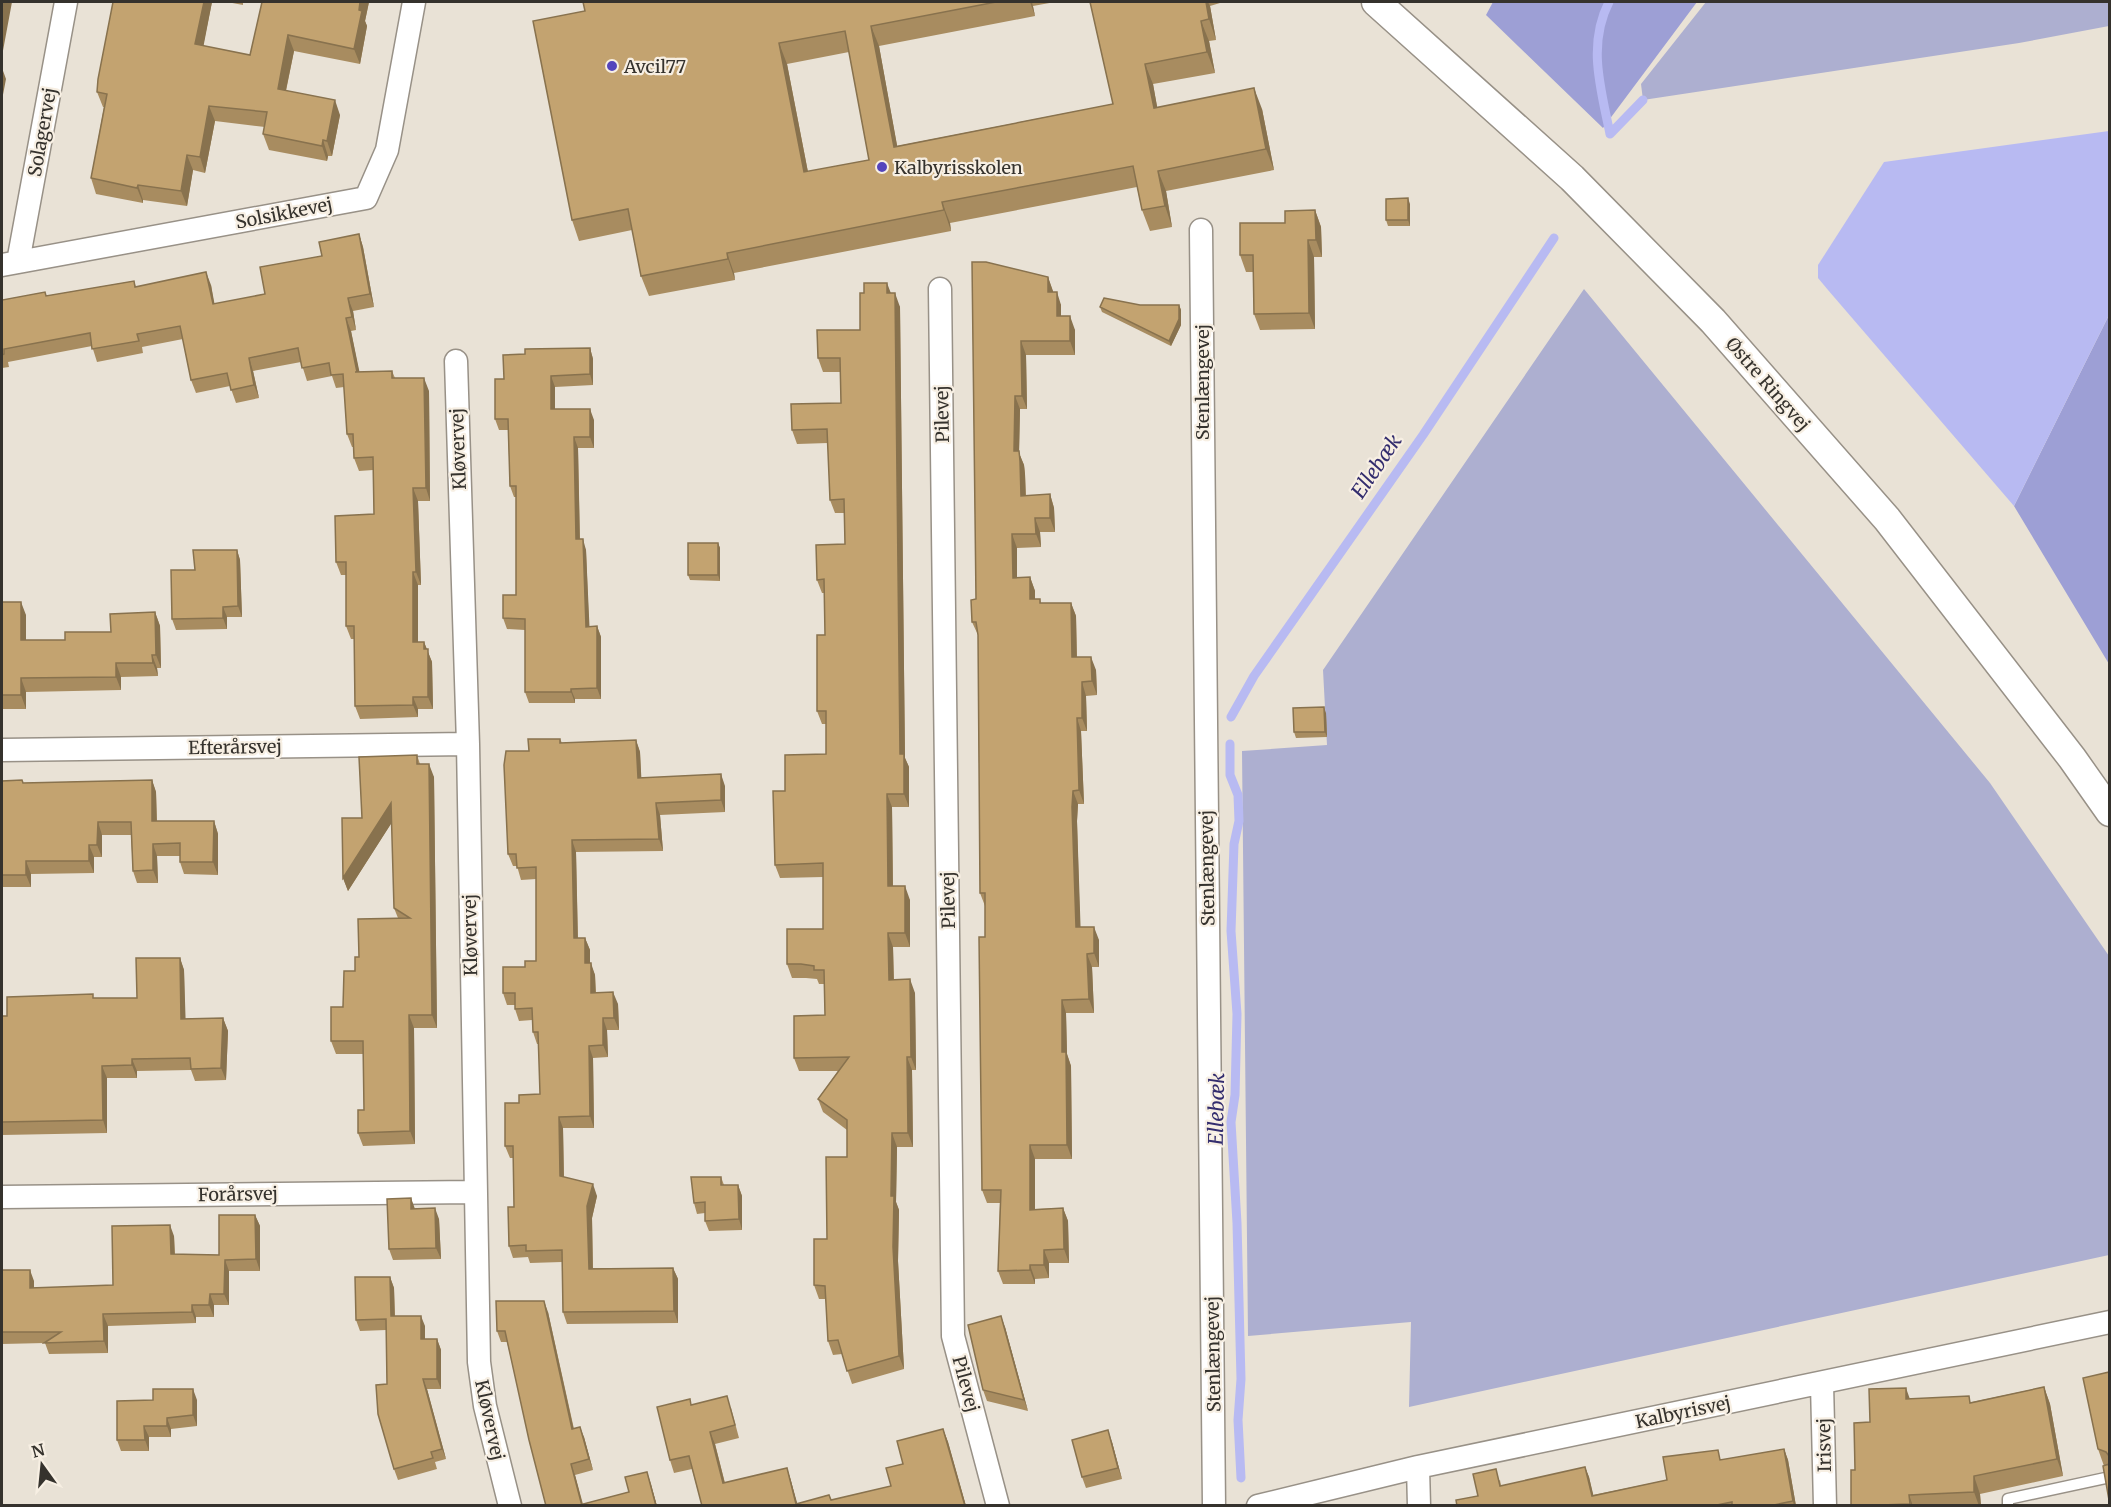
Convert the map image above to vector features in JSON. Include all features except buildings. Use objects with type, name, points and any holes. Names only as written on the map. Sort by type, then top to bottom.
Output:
[{"type":"street","name":"Solagervej","points":[[10,264],[66,2]]},
{"type":"street","name":"Solsikkevej","points":[[10,264],[366,198],[387,150],[414,2]]},
{"type":"street","name":"Østre Ringvej","points":[[1376,2],[1572,178],[1713,321],[1887,519],[2072,758],[2109,812]]},
{"type":"street","name":"Stenlængevej","points":[[1201,230],[1214,1506]]},
{"type":"street","name":"Pilevej","points":[[940,289],[953,1336],[998,1506]]},
{"type":"street","name":"Kløvervej","points":[[456,361],[468,744],[474,1192],[479,1362],[484,1406],[510,1506]]},
{"type":"street","name":"Efterårsvej","points":[[2,750],[468,744]]},
{"type":"street","name":"Forårsvej","points":[[2,1197],[474,1192]]},
{"type":"street","name":"Kalbyrisvej","points":[[1258,1506],[1418,1467],[2109,1322]]},
{"type":"street","name":"Irisvej","points":[[1822,1384],[1825,1506]]},
{"type":"street","points":[[1418,1467],[1419,1506]]},
{"type":"lane","points":[[2008,1506],[2008,1499],[2109,1477]]},
{"type":"shaded area","points":[[1493,2],[1697,2],[1603,128],[1486,15]]},
{"type":"shaded area","points":[[1706,2],[2109,2],[2109,26],[2019,43],[1643,100],[1641,84]]},
{"type":"shaded area","points":[[2109,131],[2109,315],[2014,506],[1818,278],[1818,265],[1884,162]]},
{"type":"shaded area","points":[[1584,289],[1990,783],[2109,956],[2109,1255],[1409,1407],[1411,1322],[1248,1336],[1242,751],[1327,745],[1323,670]]},
{"type":"shaded area","points":[[2109,315],[2109,664],[2014,506]]},
{"type":"waterway","name":"Ellebæk","points":[[1609,2],[1602,18],[1597,51],[1600,84],[1610,134]]},
{"type":"waterway","points":[[1610,134],[1643,100]]},
{"type":"waterway","name":"Ellebæk","points":[[1231,717],[1254,676],[1423,435],[1554,238]]},
{"type":"waterway","name":"Ellebæk","points":[[1230,744],[1230,775],[1238,795],[1239,821],[1234,844],[1231,931],[1237,1014],[1235,1095],[1231,1122],[1237,1223],[1241,1379],[1238,1420],[1241,1478]]},
{"type":"place","name":"Avcil77","points":[[612,66]]},
{"type":"place","name":"Kalbyrisskolen","points":[[882,167]]}]
